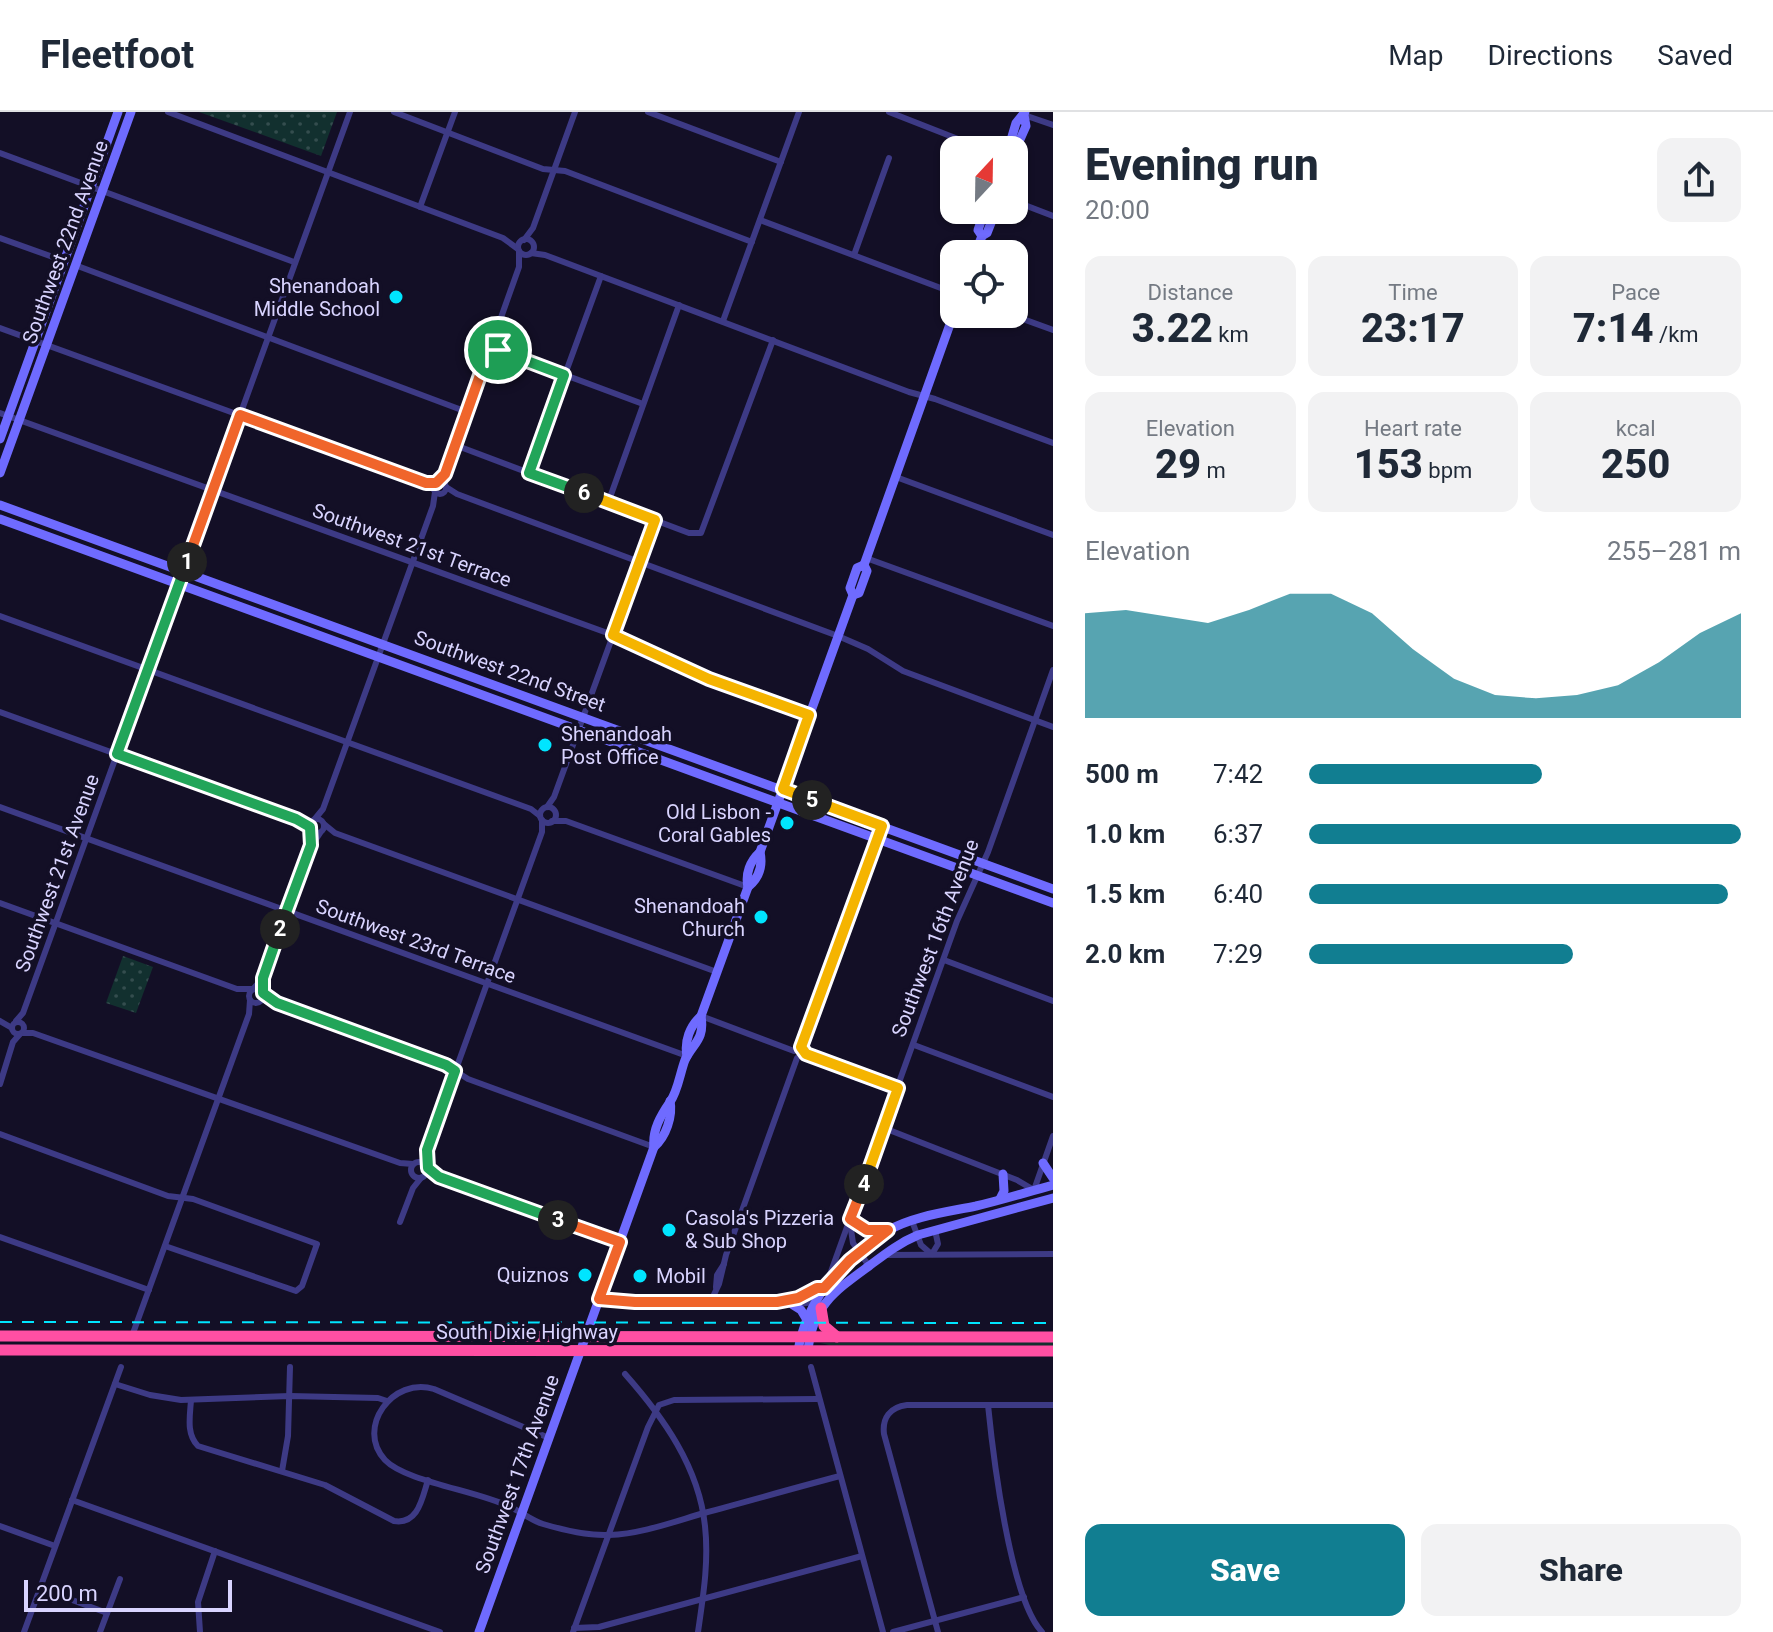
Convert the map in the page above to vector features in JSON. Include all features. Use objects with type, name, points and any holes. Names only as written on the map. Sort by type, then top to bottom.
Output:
[{"type":"highway","points":[[821,1303],[824,1326],[838,1337]]},
{"type":"highway","name":"South Dixie Highway","points":[[0,1336],[1053,1337]]},
{"type":"highway","points":[[119,1350],[129,1343],[132,1336]]},
{"type":"highway","name":"South Dixie Highway","points":[[0,1350],[1053,1351]]},
{"type":"main road","name":"Southwest 22nd Avenue","points":[[0,439],[4,414],[36,341],[118,112]]},
{"type":"main road","name":"Southwest 22nd Avenue","points":[[0,473],[131,112]]},
{"type":"main road","points":[[1012,136],[1016,123],[1025,114]]},
{"type":"main road","points":[[1022,136],[1026,126],[1025,114]]},
{"type":"main road","points":[[980,224],[978,230],[982,236]]},
{"type":"main road","points":[[980,240],[991,224]]},
{"type":"main road","name":"Southwest 17th Avenue","points":[[479,1632],[654,1147],[653,1138],[663,1107],[670,1101],[687,1056],[685,1046],[693,1023],[701,1016],[748,887],[746,878],[753,858],[760,852],[853,595],[850,588],[857,568],[865,561],[949,328]]},
{"type":"main road","name":"Southwest 22nd Street","points":[[0,505],[1053,889]]},
{"type":"main road","name":"Southwest 22nd Street","points":[[0,519],[1053,903]]},
{"type":"main road","points":[[1043,1163],[1053,1178]]},
{"type":"main road","points":[[1000,1199],[1004,1191],[1003,1174]]},
{"type":"main road","name":"Southwest 16th Avenue","points":[[804,1337],[826,1286],[859,1252],[888,1230],[1053,1185]]},
{"type":"main road","points":[[1034,1190],[1037,1202]]},
{"type":"main road","name":"Southwest 16th Avenue","points":[[803,1351],[807,1320],[821,1303],[884,1255],[918,1235],[1053,1198]]},
{"type":"main road","points":[[777,1302],[798,1298],[826,1286]]},
{"type":"main road","points":[[793,1305],[801,1310],[807,1320]]},
{"type":"street","points":[[168,112],[503,238],[523,240],[531,249],[545,255],[1053,443]]},
{"type":"street","name":"Southwest 21st Avenue","points":[[0,1084],[86,838],[350,112]]},
{"type":"street","points":[[394,112],[543,169],[565,171],[752,242]]},
{"type":"street","points":[[420,207],[455,112]]},
{"type":"street","points":[[311,845],[312,824],[323,809],[519,267],[531,249],[533,228],[575,112]]},
{"type":"street","points":[[648,112],[781,162]]},
{"type":"street","points":[[723,321],[799,112]]},
{"type":"street","points":[[889,112],[950,136]]},
{"type":"street","points":[[1025,114],[1053,125]]},
{"type":"street","points":[[0,153],[294,262]]},
{"type":"street","points":[[854,255],[889,158]]},
{"type":"street","points":[[1028,206],[1053,216]]},
{"type":"street","points":[[760,220],[940,288]]},
{"type":"street","points":[[519,267],[519,250],[533,228]]},
{"type":"street","points":[[0,238],[467,412]]},
{"type":"street","points":[[503,238],[519,250],[531,249]]},
{"type":"street","points":[[529,473],[601,276]]},
{"type":"street","points":[[608,503],[679,305]]},
{"type":"street","points":[[1028,321],[1053,330]]},
{"type":"street","points":[[0,328],[640,560],[838,636],[868,649],[903,671],[1053,727]]},
{"type":"street","points":[[455,445],[689,533],[703,532],[773,340]]},
{"type":"street","points":[[490,347],[643,404]]},
{"type":"street","name":"Southwest 21st Terrace","points":[[4,414],[613,635],[720,683],[809,715]]},
{"type":"street","points":[[896,477],[1053,535]]},
{"type":"street","points":[[400,1222],[413,1188],[414,1168],[427,1150],[655,520]]},
{"type":"street","points":[[865,561],[1052,627]]},
{"type":"street","points":[[0,616],[748,887]]},
{"type":"street","name":"Southwest 16th Avenue","points":[[826,1286],[1053,670]]},
{"type":"street","points":[[0,712],[296,819],[312,824],[324,823],[334,833]]},
{"type":"street","name":"Southwest 23rd Terrace","points":[[0,807],[687,1056]]},
{"type":"street","points":[[132,1336],[249,1014],[254,1001],[263,992],[263,978],[287,911],[311,845],[324,823],[323,809]]},
{"type":"street","points":[[312,824],[320,833],[334,833],[717,972]]},
{"type":"street","points":[[710,1303],[717,1275],[724,1264],[882,826]]},
{"type":"street","points":[[0,903],[237,989],[254,1001],[275,1003],[446,1065],[468,1079],[654,1147]]},
{"type":"street","points":[[944,960],[1053,1001]]},
{"type":"street","points":[[254,1001],[253,989],[263,978]]},
{"type":"street","points":[[237,989],[263,992],[275,1003]]},
{"type":"street","points":[[701,1016],[898,1088]]},
{"type":"street","points":[[2,1022],[414,1168],[423,1177],[438,1177],[620,1242]]},
{"type":"street","points":[[914,1045],[1053,1097]]},
{"type":"street","points":[[884,1128],[1003,1174],[1034,1190],[1053,1136]]},
{"type":"street","points":[[0,1134],[168,1196],[193,1199],[317,1244],[298,1291],[165,1246]]},
{"type":"street","points":[[413,1188],[423,1177],[427,1150]]},
{"type":"street","points":[[414,1168],[427,1166]]},
{"type":"street","points":[[427,1166],[438,1177]]},
{"type":"street","points":[[850,1219],[867,1230],[888,1230]]},
{"type":"street","points":[[850,1219],[852,1239],[869,1266]]},
{"type":"street","points":[[912,1221],[924,1249],[932,1254]]},
{"type":"street","points":[[932,1254],[938,1244],[935,1230]]},
{"type":"street","points":[[0,1237],[149,1290]]},
{"type":"street","points":[[884,1255],[1053,1254]]},
{"type":"street","points":[[599,1299],[777,1302],[793,1305],[821,1303]]},
{"type":"street","points":[[24,1632],[121,1367]]},
{"type":"street","points":[[282,1471],[290,1367]]},
{"type":"street","points":[[811,1367],[817,1399],[883,1632]]},
{"type":"street","points":[[625,1374],[656,1409],[683,1457],[703,1514],[706,1543],[698,1632]]},
{"type":"street","points":[[115,1384],[159,1397],[191,1400],[290,1396],[378,1398],[387,1401]]},
{"type":"street","points":[[549,1438],[428,1387],[404,1389],[387,1401],[375,1439],[379,1452],[396,1469],[510,1506],[532,1521],[608,1535],[639,1531],[840,1476]]},
{"type":"street","points":[[817,1399],[674,1400],[662,1403],[656,1409],[573,1630],[594,1628],[862,1556]]},
{"type":"street","points":[[191,1400],[190,1430],[198,1446],[331,1487],[386,1517],[402,1522],[409,1520],[415,1514],[428,1480]]},
{"type":"street","points":[[988,1405],[1005,1520],[1024,1597],[1030,1614],[1042,1632]]},
{"type":"street","points":[[938,1632],[884,1434],[885,1418],[891,1410],[900,1406],[1053,1405]]},
{"type":"street","points":[[72,1500],[440,1632]]},
{"type":"street","points":[[0,1526],[55,1546]]},
{"type":"street","points":[[200,1632],[198,1602],[215,1551]]},
{"type":"street","points":[[100,1632],[120,1579]]},
{"type":"street","points":[[40,1588],[107,1613]]},
{"type":"street","points":[[893,1632],[1024,1597]]},
{"type":"green space","points":[[199,112],[337,112],[321,156]]},
{"type":"green space","points":[[123,956],[153,967],[136,1013],[106,1003]]},
{"type":"green space","points":[[1053,1342],[1053,1346],[820,1343]]},
{"type":"railway","points":[[0,1322],[1053,1323]]},
{"type":"place","name":"Shenandoah Middle School","points":[[396,297]]},
{"type":"place","name":"Shenandoah Post Office","points":[[545,745]]},
{"type":"place","name":"Old Lisbon - Coral Gables","points":[[787,823]]},
{"type":"place","name":"Shenandoah Church","points":[[761,917]]},
{"type":"place","name":"Casola's Pizzeria & Sub Shop","points":[[669,1230]]},
{"type":"place","name":"Quiznos","points":[[585,1275]]},
{"type":"place","name":"Mobil","points":[[640,1276]]},
{"type":"route","points":[[490,347],[498,350],[564,375],[529,473],[655,520],[613,635],[709,679],[809,715],[783,789],[882,826],[801,1047],[806,1054],[898,1088],[850,1219],[867,1230],[888,1230],[850,1260],[824,1288],[817,1288],[798,1298],[777,1302],[710,1303],[599,1299],[620,1242],[438,1177],[426,1164],[427,1150],[455,1071],[277,1003],[262,992],[263,978],[311,845],[310,827],[296,819],[117,754],[240,415],[426,483],[436,483],[445,474],[490,347]]}]
